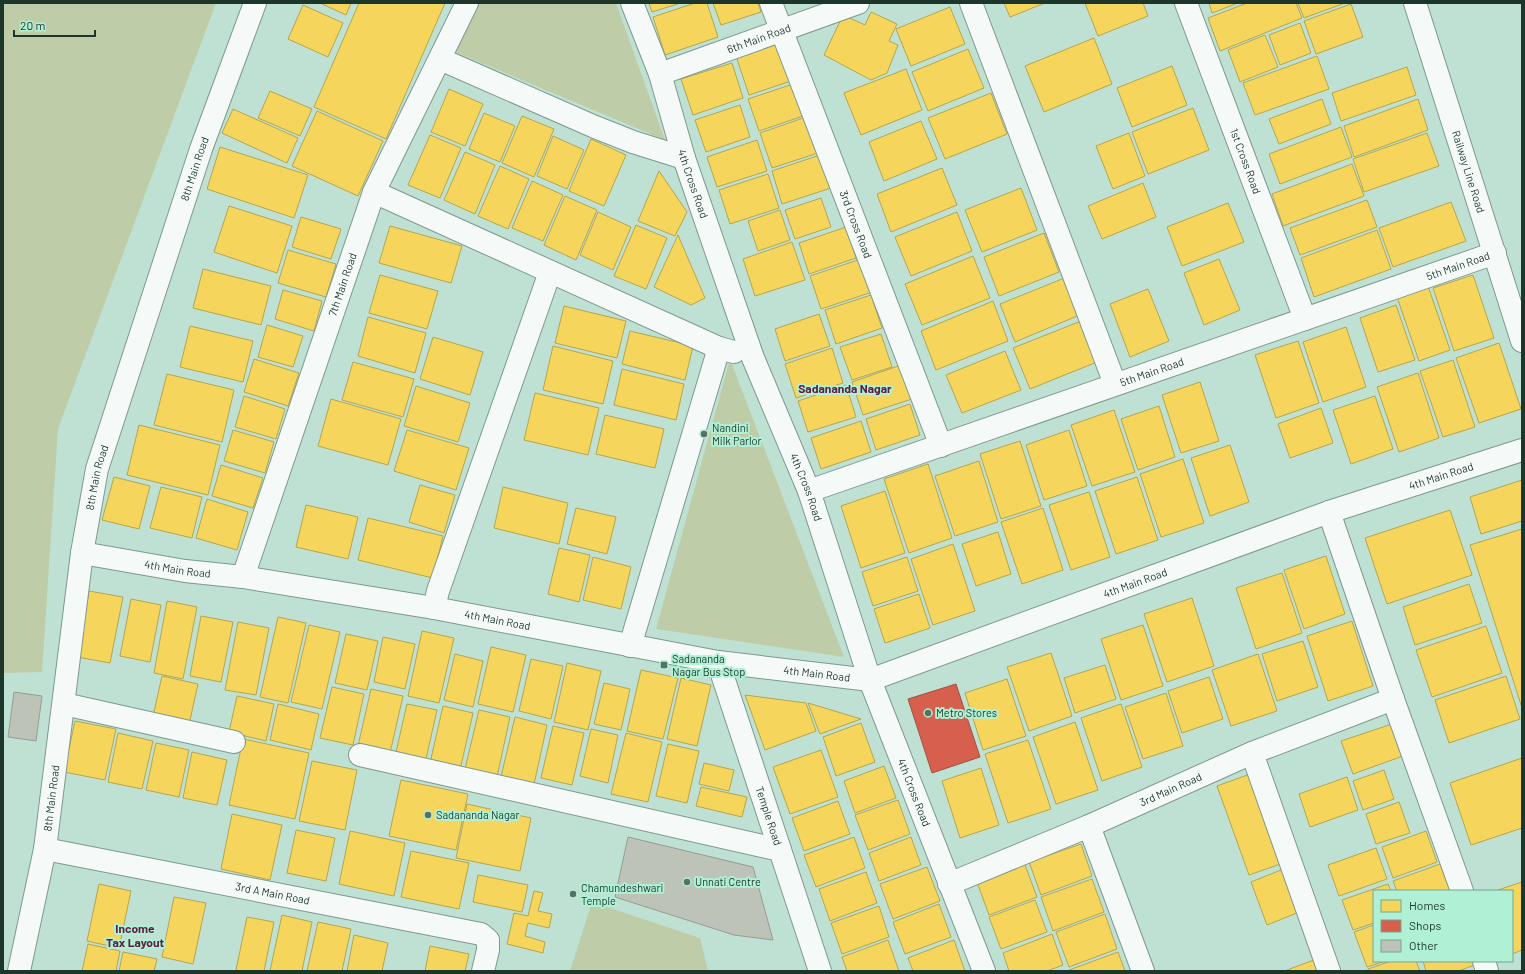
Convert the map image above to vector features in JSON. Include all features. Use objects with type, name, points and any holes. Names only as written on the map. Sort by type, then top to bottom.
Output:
[{"type":"street","name":"8th Main Road","points":[[19,971],[46,849],[82,553],[97,469],[201,149],[255,3]]},
{"type":"street","name":"7th Main Road","points":[[243,577],[374,192],[467,3]]},
{"type":"street","name":"4th Cross Road","points":[[632,3],[660,74],[684,158],[753,358],[809,491],[870,680],[984,971]]},
{"type":"street","name":"3rd Cross Road","points":[[771,3],[941,446]]},
{"type":"street","name":"6th Main Road","points":[[660,74],[858,3]]},
{"type":"street","points":[[971,3],[1115,384]]},
{"type":"street","name":"1st Cross Road","points":[[1186,3],[1305,319]]},
{"type":"street","name":"Railway Line Road","points":[[1415,3],[1522,341]]},
{"type":"street","points":[[440,59],[595,127],[633,142],[684,158]]},
{"type":"street","points":[[374,192],[719,348],[753,358]]},
{"type":"street","name":"5th Main Road","points":[[809,491],[1495,253]]},
{"type":"street","points":[[434,608],[438,591],[550,272]]},
{"type":"street","points":[[630,646],[719,348]]},
{"type":"street","name":"4th Main Road","points":[[82,553],[185,571],[243,577],[434,608],[718,662],[870,680],[1329,512],[1522,450]]},
{"type":"street","points":[[1329,512],[1392,699],[1462,890]]},
{"type":"street","name":"Temple Road","points":[[718,662],[820,971]]},
{"type":"street","name":"3rd Main Road","points":[[949,884],[1089,826],[1252,753],[1392,699]]},
{"type":"street","points":[[64,704],[234,742]]},
{"type":"street","points":[[1252,753],[1329,971]]},
{"type":"street","points":[[360,755],[780,850]]},
{"type":"street","points":[[1089,826],[1143,971]]},
{"type":"street","name":"3rd A Main Road","points":[[46,849],[481,934],[488,940],[488,950],[483,971]]},
{"type":"green space","points":[[3,3],[216,3],[58,429],[42,672],[4,673],[3,729]]},
{"type":"green space","points":[[479,3],[616,3],[665,140],[455,52]]},
{"type":"green space","points":[[730,359],[844,657],[656,629]]},
{"type":"green space","points":[[592,902],[700,938],[708,971],[570,971]]},
{"type":"building: Homes","points":[[320,3],[351,3],[346,15]]},
{"type":"building: Homes","points":[[359,3],[445,3],[386,139],[314,107]]},
{"type":"building: Homes","points":[[649,3],[681,3],[652,12]]},
{"type":"building: Homes","points":[[695,3],[707,3],[718,37],[665,55],[653,17]]},
{"type":"building: Homes","points":[[713,3],[758,3],[761,12],[721,25]]},
{"type":"building: Homes","points":[[1004,3],[1045,3],[1010,17]]},
{"type":"building: Homes","points":[[1085,3],[1143,3],[1148,16],[1098,36]]},
{"type":"building: Homes","points":[[1209,3],[1238,3],[1212,13]]},
{"type":"building: Homes","points":[[1247,3],[1296,3],[1302,18],[1220,51],[1208,18]]},
{"type":"building: Homes","points":[[1298,3],[1345,3],[1304,18]]},
{"type":"building: Homes","points":[[1351,4],[1363,37],[1316,54],[1304,21]]},
{"type":"building: Homes","points":[[303,5],[343,23],[328,57],[288,39]]},
{"type":"building: Homes","points":[[950,7],[965,44],[911,66],[896,29]]},
{"type":"building: Homes","points":[[871,12],[897,24],[889,41],[898,45],[887,73],[871,80],[824,55],[843,15],[865,25]]},
{"type":"building: Homes","points":[[1300,23],[1311,53],[1280,65],[1269,35]]},
{"type":"building: Homes","points":[[1265,35],[1278,67],[1240,82],[1228,50]]},
{"type":"building: Homes","points":[[1094,38],[1112,84],[1044,112],[1025,66]]},
{"type":"building: Homes","points":[[778,42],[791,81],[749,95],[736,56]]},
{"type":"building: Homes","points":[[968,49],[984,88],[928,111],[912,72]]},
{"type":"building: Homes","points":[[1317,56],[1329,89],[1255,115],[1243,83]]},
{"type":"building: Homes","points":[[732,63],[743,98],[693,115],[681,79]]},
{"type":"building: Homes","points":[[1172,66],[1187,105],[1132,127],[1117,88]]},
{"type":"building: Homes","points":[[1407,67],[1416,95],[1341,121],[1332,93]]},
{"type":"building: Homes","points":[[906,69],[922,110],[861,135],[844,93]]},
{"type":"building: Homes","points":[[796,83],[806,115],[759,131],[748,99]]},
{"type":"building: Homes","points":[[449,89],[483,104],[465,146],[431,132]]},
{"type":"building: Homes","points":[[270,91],[312,109],[300,136],[258,118]]},
{"type":"building: Homes","points":[[991,93],[1007,134],[945,159],[928,118]]},
{"type":"building: Homes","points":[[1322,99],[1331,124],[1279,144],[1269,119]]},
{"type":"building: Homes","points":[[1418,99],[1428,130],[1354,157],[1344,126]]},
{"type":"building: Homes","points":[[740,105],[750,137],[706,152],[695,120]]},
{"type":"building: Homes","points":[[1193,108],[1209,150],[1148,174],[1132,132]]},
{"type":"building: Homes","points":[[233,109],[298,138],[287,163],[222,133]]},
{"type":"building: Homes","points":[[317,111],[383,141],[358,196],[292,166]]},
{"type":"building: Homes","points":[[484,113],[515,126],[500,162],[469,149]]},
{"type":"building: Homes","points":[[522,116],[554,129],[534,177],[502,163]]},
{"type":"building: Homes","points":[[809,116],[821,152],[772,168],[760,133]]},
{"type":"building: Homes","points":[[921,121],[937,159],[884,181],[869,142]]},
{"type":"building: Homes","points":[[1341,127],[1352,157],[1280,184],[1269,154]]},
{"type":"building: Homes","points":[[1129,133],[1145,176],[1113,189],[1096,146]]},
{"type":"building: Homes","points":[[1427,133],[1439,166],[1364,192],[1353,159]]},
{"type":"building: Homes","points":[[430,135],[461,148],[440,198],[408,185]]},
{"type":"building: Homes","points":[[553,136],[584,150],[567,189],[537,176]]},
{"type":"building: Homes","points":[[591,139],[626,155],[604,206],[569,191]]},
{"type":"building: Homes","points":[[757,140],[767,171],[717,187],[707,157]]},
{"type":"building: Homes","points":[[220,147],[308,175],[294,218],[207,189]]},
{"type":"building: Homes","points":[[465,152],[495,165],[475,214],[444,200]]},
{"type":"building: Homes","points":[[823,154],[834,187],[782,204],[772,171]]},
{"type":"building: Homes","points":[[1352,164],[1364,196],[1283,226],[1272,194]]},
{"type":"building: Homes","points":[[500,166],[529,179],[508,229],[478,216]]},
{"type":"building: Homes","points":[[942,168],[957,205],[891,232],[877,194]]},
{"type":"building: Homes","points":[[659,171],[687,212],[675,236],[638,221]]},
{"type":"building: Homes","points":[[768,174],[779,208],[730,224],[719,190]]},
{"type":"building: Homes","points":[[532,181],[563,195],[543,241],[512,228]]},
{"type":"building: Homes","points":[[1143,183],[1156,217],[1102,239],[1088,206]]},
{"type":"building: Homes","points":[[1021,188],[1037,230],[982,252],[965,210]]},
{"type":"building: Homes","points":[[565,196],[597,210],[576,260],[544,245]]},
{"type":"building: Homes","points":[[821,198],[831,227],[795,239],[785,210]]},
{"type":"building: Homes","points":[[1367,200],[1377,227],[1300,255],[1290,228]]},
{"type":"building: Homes","points":[[1451,202],[1466,241],[1393,267],[1379,228]]},
{"type":"building: Homes","points":[[1228,203],[1244,242],[1182,266],[1167,227]]},
{"type":"building: Homes","points":[[229,206],[292,226],[277,273],[214,252]]},
{"type":"building: Homes","points":[[780,210],[790,240],[758,251],[748,221]]},
{"type":"building: Homes","points":[[598,212],[631,227],[613,270],[580,255]]},
{"type":"building: Homes","points":[[957,212],[972,251],[911,276],[895,237]]},
{"type":"building: Homes","points":[[301,217],[341,229],[331,259],[292,247]]},
{"type":"building: Homes","points":[[636,225],[667,238],[646,289],[614,276]]},
{"type":"building: Homes","points":[[390,226],[462,246],[451,283],[379,263]]},
{"type":"building: Homes","points":[[846,227],[856,258],[809,274],[799,243]]},
{"type":"building: Homes","points":[[1377,230],[1391,269],[1314,297],[1301,258]]},
{"type":"building: Homes","points":[[1044,233],[1059,272],[999,296],[984,257]]},
{"type":"building: Homes","points":[[678,235],[705,298],[691,305],[654,287]]},
{"type":"building: Homes","points":[[792,242],[805,280],[755,296],[743,259]]},
{"type":"building: Homes","points":[[288,250],[336,264],[326,297],[278,283]]},
{"type":"building: Homes","points":[[973,256],[990,298],[922,325],[905,284]]},
{"type":"building: Homes","points":[[861,259],[872,292],[821,309],[810,276]]},
{"type":"building: Homes","points":[[1219,259],[1240,310],[1204,325],[1184,273]]},
{"type":"building: Homes","points":[[203,269],[271,286],[261,325],[193,308]]},
{"type":"building: Homes","points":[[380,275],[438,291],[427,329],[369,313]]},
{"type":"building: Homes","points":[[1473,275],[1494,338],[1454,351],[1433,288]]},
{"type":"building: Homes","points":[[1067,277],[1082,314],[1015,342],[1000,304]]},
{"type":"building: Homes","points":[[1428,286],[1450,350],[1419,361],[1397,297]]},
{"type":"building: Homes","points":[[1148,289],[1169,341],[1130,357],[1110,304]]},
{"type":"building: Homes","points":[[283,290],[322,301],[314,331],[275,319]]},
{"type":"building: Homes","points":[[871,295],[882,328],[836,344],[825,310]]},
{"type":"building: Homes","points":[[993,301],[1008,341],[936,370],[921,331]]},
{"type":"building: Homes","points":[[1396,305],[1415,360],[1378,372],[1360,318]]},
{"type":"building: Homes","points":[[564,306],[626,321],[617,358],[555,343]]},
{"type":"building: Homes","points":[[819,314],[830,346],[785,361],[775,329]]},
{"type":"building: Homes","points":[[368,317],[426,333],[415,373],[358,356]]},
{"type":"building: Homes","points":[[1081,321],[1097,362],[1030,389],[1013,348]]},
{"type":"building: Homes","points":[[267,325],[303,336],[293,367],[258,357]]},
{"type":"building: Homes","points":[[190,326],[253,341],[243,382],[180,367]]},
{"type":"building: Homes","points":[[1346,327],[1366,387],[1323,402],[1303,342]]},
{"type":"building: Homes","points":[[630,331],[693,346],[685,380],[622,364]]},
{"type":"building: Homes","points":[[881,334],[892,367],[852,380],[840,347]]},
{"type":"building: Homes","points":[[433,337],[483,352],[470,395],[420,379]]},
{"type":"building: Homes","points":[[1298,341],[1319,403],[1276,418],[1255,355]]},
{"type":"building: Homes","points":[[1499,343],[1521,409],[1479,423],[1456,358]]},
{"type":"building: Homes","points":[[553,346],[613,361],[603,404],[543,390]]},
{"type":"building: Homes","points":[[832,348],[843,383],[796,398],[785,364]]},
{"type":"building: Homes","points":[[1005,351],[1021,390],[962,413],[946,375]]},
{"type":"building: Homes","points":[[254,359],[299,373],[288,406],[244,392]]},
{"type":"building: Homes","points":[[1453,360],[1475,427],[1443,437],[1420,371]]},
{"type":"building: Homes","points":[[353,362],[414,379],[403,417],[342,400]]},
{"type":"building: Homes","points":[[904,364],[915,398],[863,415],[852,382]]},
{"type":"building: Homes","points":[[622,369],[684,384],[676,420],[614,405]]},
{"type":"building: Homes","points":[[1418,373],[1439,438],[1399,452],[1377,387]]},
{"type":"building: Homes","points":[[167,374],[234,390],[222,442],[154,425]]},
{"type":"building: Homes","points":[[1200,382],[1219,441],[1181,453],[1162,395]]},
{"type":"building: Homes","points":[[846,385],[856,417],[808,432],[798,401]]},
{"type":"building: Homes","points":[[416,386],[470,403],[458,442],[404,426]]},
{"type":"building: Homes","points":[[535,393],[599,408],[588,455],[524,440]]},
{"type":"building: Homes","points":[[244,396],[285,409],[276,439],[235,427]]},
{"type":"building: Homes","points":[[1375,396],[1393,449],[1351,464],[1333,410]]},
{"type":"building: Homes","points":[[331,399],[401,419],[388,465],[318,446]]},
{"type":"building: Homes","points":[[910,404],[920,435],[876,450],[866,419]]},
{"type":"building: Homes","points":[[1159,406],[1175,457],[1138,470],[1121,419]]},
{"type":"building: Homes","points":[[1321,408],[1333,443],[1290,458],[1278,424]]},
{"type":"building: Homes","points":[[1114,410],[1135,472],[1092,486],[1071,425]]},
{"type":"building: Homes","points":[[605,415],[664,429],[655,468],[596,454]]},
{"type":"building: Homes","points":[[861,421],[871,452],[821,469],[811,438]]},
{"type":"building: Homes","points":[[139,425],[220,445],[208,495],[127,475]]},
{"type":"building: Homes","points":[[233,430],[274,442],[265,473],[224,461]]},
{"type":"building: Homes","points":[[407,430],[469,448],[456,490],[394,471]]},
{"type":"building: Homes","points":[[1069,430],[1087,486],[1044,500],[1026,445]]},
{"type":"building: Homes","points":[[1020,441],[1041,506],[1001,519],[980,454]]},
{"type":"building: Homes","points":[[1230,445],[1249,502],[1210,516],[1191,458]]},
{"type":"building: Homes","points":[[1183,459],[1204,523],[1161,537],[1140,474]]},
{"type":"building: Homes","points":[[979,461],[998,522],[955,536],[935,476]]},
{"type":"building: Homes","points":[[928,464],[952,538],[909,553],[884,479]]},
{"type":"building: Homes","points":[[221,465],[263,478],[253,508],[212,496]]},
{"type":"building: Homes","points":[[114,477],[150,486],[139,529],[102,520]]},
{"type":"building: Homes","points":[[1137,477],[1158,540],[1116,554],[1095,491]]},
{"type":"building: Homes","points":[[1522,480],[1522,521],[1481,534],[1470,497]]},
{"type":"building: Homes","points":[[420,485],[455,495],[444,533],[409,522]]},
{"type":"building: Homes","points":[[161,487],[202,497],[192,538],[150,528]]},
{"type":"building: Homes","points":[[503,487],[568,503],[559,544],[494,528]]},
{"type":"building: Homes","points":[[885,491],[905,553],[861,568],[841,506]]},
{"type":"building: Homes","points":[[1089,492],[1110,557],[1071,570],[1049,505]]},
{"type":"building: Homes","points":[[207,499],[248,512],[237,550],[196,538]]},
{"type":"building: Homes","points":[[306,505],[358,517],[348,559],[296,547]]},
{"type":"building: Homes","points":[[576,508],[616,517],[607,554],[567,544]]},
{"type":"building: Homes","points":[[1043,508],[1063,570],[1022,584],[1001,522]]},
{"type":"building: Homes","points":[[1450,510],[1472,575],[1387,604],[1365,538]]},
{"type":"building: Homes","points":[[368,518],[443,536],[433,578],[358,560]]},
{"type":"building: Homes","points":[[1522,529],[1522,708],[1470,545]]},
{"type":"building: Homes","points":[[998,532],[1011,574],[976,586],[962,544]]},
{"type":"building: Homes","points":[[953,544],[975,611],[933,625],[911,559]]},
{"type":"building: Homes","points":[[559,548],[590,555],[579,602],[548,594]]},
{"type":"building: Homes","points":[[1326,556],[1345,614],[1304,629],[1284,570]]},
{"type":"building: Homes","points":[[593,557],[631,567],[621,609],[583,600]]},
{"type":"building: Homes","points":[[907,557],[918,591],[873,606],[862,572]]},
{"type":"building: Homes","points":[[1282,573],[1302,633],[1256,649],[1236,588]]},
{"type":"building: Homes","points":[[1469,584],[1482,623],[1415,645],[1403,607]]},
{"type":"building: Homes","points":[[89,591],[123,597],[110,663],[77,657]]},
{"type":"building: Homes","points":[[919,594],[930,628],[885,643],[874,609]]},
{"type":"building: Homes","points":[[1192,598],[1214,666],[1167,682],[1144,614]]},
{"type":"building: Homes","points":[[131,599],[161,605],[150,662],[120,656]]},
{"type":"building: Homes","points":[[167,601],[197,607],[183,679],[154,673]]},
{"type":"building: Homes","points":[[201,616],[233,622],[221,682],[190,676]]},
{"type":"building: Homes","points":[[278,617],[306,623],[288,703],[260,697]]},
{"type":"building: Homes","points":[[1352,621],[1373,686],[1328,701],[1307,636]]},
{"type":"building: Homes","points":[[238,622],[269,628],[256,695],[225,690]]},
{"type":"building: Homes","points":[[309,625],[340,632],[322,709],[291,702]]},
{"type":"building: Homes","points":[[1143,625],[1163,686],[1121,700],[1101,639]]},
{"type":"building: Homes","points":[[1486,626],[1502,673],[1432,697],[1416,650]]},
{"type":"building: Homes","points":[[422,631],[454,638],[439,703],[408,696]]},
{"type":"building: Homes","points":[[346,634],[378,641],[367,690],[335,683]]},
{"type":"building: Homes","points":[[383,637],[415,644],[405,689],[374,682]]},
{"type":"building: Homes","points":[[1303,641],[1318,687],[1277,701],[1262,654]]},
{"type":"building: Homes","points":[[491,647],[526,655],[513,712],[478,704]]},
{"type":"building: Homes","points":[[1051,653],[1072,716],[1029,731],[1007,667]]},
{"type":"building: Homes","points":[[455,654],[483,661],[473,707],[444,700]]},
{"type":"building: Homes","points":[[1258,654],[1277,711],[1231,726],[1212,670]]},
{"type":"building: Homes","points":[[531,659],[563,666],[551,719],[519,711]]},
{"type":"building: Homes","points":[[567,663],[601,671],[588,730],[554,722]]},
{"type":"building: Homes","points":[[1105,665],[1116,699],[1075,713],[1064,678]]},
{"type":"building: Homes","points":[[641,670],[678,678],[663,739],[627,731]]},
{"type":"building: Homes","points":[[162,676],[198,684],[188,729],[152,721]]},
{"type":"building: Homes","points":[[1506,676],[1520,719],[1449,743],[1435,700]]},
{"type":"building: Homes","points":[[1209,677],[1223,719],[1182,733],[1168,691]]},
{"type":"building: Homes","points":[[681,678],[711,685],[697,746],[667,739]]},
{"type":"building: Homes","points":[[1007,679],[1026,736],[983,750],[965,693]]},
{"type":"building: Homes","points":[[604,683],[630,689],[621,730],[594,724]]},
{"type":"building: Homes","points":[[332,687],[364,694],[353,745],[320,738]]},
{"type":"building: Homes","points":[[371,689],[403,696],[390,753],[358,746]]},
{"type":"building: Homes","points":[[1166,693],[1183,746],[1143,759],[1125,707]]},
{"type":"building: Homes","points":[[745,695],[806,703],[816,731],[765,750]]},
{"type":"building: Homes","points":[[237,696],[274,704],[266,741],[229,732]]},
{"type":"building: Homes","points":[[808,703],[861,719],[820,734]]},
{"type":"building: Homes","points":[[278,704],[319,714],[311,750],[270,740]]},
{"type":"building: Homes","points":[[407,704],[437,710],[426,759],[396,752]]},
{"type":"building: Homes","points":[[1121,704],[1142,767],[1102,781],[1081,718]]},
{"type":"building: Homes","points":[[443,706],[473,713],[460,770],[430,763]]},
{"type":"building: Homes","points":[[479,710],[510,717],[497,777],[465,769]]},
{"type":"building: Homes","points":[[515,717],[547,725],[534,784],[501,777]]},
{"type":"building: Homes","points":[[75,721],[116,729],[105,780],[64,772]]},
{"type":"building: Homes","points":[[1075,722],[1098,790],[1056,804],[1033,737]]},
{"type":"building: Homes","points":[[861,723],[875,762],[836,776],[823,737]]},
{"type":"building: Homes","points":[[1392,724],[1403,756],[1353,774],[1341,741]]},
{"type":"building: Homes","points":[[553,726],[584,733],[572,785],[541,778]]},
{"type":"building: Homes","points":[[591,729],[618,735],[608,783],[580,776]]},
{"type":"building: Homes","points":[[118,733],[153,741],[142,789],[108,782]]},
{"type":"building: Homes","points":[[626,733],[662,742],[648,802],[611,794]]},
{"type":"building: Homes","points":[[243,739],[309,753],[295,819],[229,805]]},
{"type":"building: Homes","points":[[1028,740],[1051,809],[1008,823],[985,754]]},
{"type":"building: Homes","points":[[156,743],[189,750],[179,797],[146,790]]},
{"type":"building: Homes","points":[[668,744],[699,751],[687,803],[656,796]]},
{"type":"building: Homes","points":[[821,750],[838,797],[790,814],[773,767]]},
{"type":"building: Homes","points":[[192,752],[227,760],[217,805],[183,798]]},
{"type":"building: Homes","points":[[1522,758],[1522,828],[1471,845],[1450,783]]},
{"type":"building: Homes","points":[[312,761],[357,770],[345,830],[299,821]]},
{"type":"building: Homes","points":[[704,763],[734,770],[729,791],[699,784]]},
{"type":"building: Homes","points":[[884,766],[896,798],[855,813],[844,781]]},
{"type":"building: Homes","points":[[981,768],[999,825],[960,838],[942,781]]},
{"type":"building: Homes","points":[[1384,770],[1394,799],[1363,810],[1353,781]]},
{"type":"building: Homes","points":[[1253,773],[1286,862],[1249,875],[1217,786]]},
{"type":"building: Homes","points":[[1347,777],[1358,810],[1310,827],[1299,794]]},
{"type":"building: Homes","name":"Sadananda Nagar","points":[[401,780],[468,794],[456,850],[389,836]]},
{"type":"building: Homes","points":[[701,787],[747,797],[742,817],[696,806]]},
{"type":"building: Homes","points":[[898,800],[910,834],[868,850],[855,815]]},
{"type":"building: Homes","points":[[838,801],[850,834],[804,851],[792,818]]},
{"type":"building: Homes","points":[[1399,802],[1410,833],[1376,844],[1366,814]]},
{"type":"building: Homes","points":[[467,804],[531,818],[520,871],[456,858]]},
{"type":"building: Homes","points":[[232,814],[282,825],[270,880],[221,869]]},
{"type":"building: Homes","points":[[296,830],[335,838],[326,881],[287,873]]},
{"type":"building: Homes","points":[[350,831],[405,843],[394,896],[339,884]]},
{"type":"building: Homes","points":[[1426,831],[1437,862],[1393,878],[1382,847]]},
{"type":"building: Homes","points":[[854,837],[865,868],[816,887],[804,855]]},
{"type":"building: Homes","points":[[911,837],[921,865],[879,881],[869,853]]},
{"type":"building: Homes","points":[[1081,844],[1092,876],[1041,895],[1029,862]]},
{"type":"building: Homes","points":[[1376,848],[1387,879],[1339,896],[1328,865]]},
{"type":"building: Homes","points":[[411,851],[469,863],[459,909],[401,897]]},
{"type":"building: Homes","points":[[1440,864],[1450,890],[1397,890],[1393,881]]},
{"type":"building: Homes","points":[[1025,865],[1037,897],[989,915],[977,882]]},
{"type":"building: Homes","points":[[927,867],[940,901],[893,919],[880,884]]},
{"type":"building: Homes","points":[[1286,868],[1302,911],[1267,925],[1251,882]]},
{"type":"building: Homes","points":[[866,872],[877,903],[830,921],[819,889]]},
{"type":"building: Homes","points":[[478,875],[528,885],[522,912],[473,902]]},
{"type":"building: Homes","points":[[1092,879],[1104,912],[1053,931],[1041,897]]},
{"type":"building: Homes","points":[[1522,882],[1522,950],[1513,954],[1513,890],[1498,890]]},
{"type":"building: Homes","points":[[99,884],[131,891],[119,948],[87,941]]},
{"type":"building: Homes","points":[[1388,884],[1391,890],[1373,890],[1373,923],[1353,930],[1342,900]]},
{"type":"building: Homes","points":[[534,891],[543,893],[538,911],[552,914],[549,928],[528,923],[525,936],[545,942],[543,953],[507,944],[514,913],[528,916]]},
{"type":"building: Homes","points":[[174,897],[206,903],[193,964],[162,957]]},
{"type":"building: Homes","points":[[1035,900],[1047,932],[1001,949],[989,917]]},
{"type":"building: Homes","points":[[939,904],[951,937],[905,954],[893,922]]},
{"type":"building: Homes","points":[[879,906],[889,937],[842,954],[831,923]]},
{"type":"building: Homes","points":[[1105,914],[1117,949],[1069,967],[1056,932]]},
{"type":"building: Homes","points":[[282,915],[312,922],[302,971],[270,971]]},
{"type":"building: Homes","points":[[247,917],[274,922],[264,971],[236,970]]},
{"type":"building: Homes","points":[[318,922],[351,929],[342,971],[307,971]]},
{"type":"building: Homes","points":[[1373,925],[1373,962],[1382,962],[1367,967],[1354,932]]},
{"type":"building: Homes","points":[[1052,934],[1063,965],[1047,971],[1009,971],[1003,953]]},
{"type":"building: Homes","points":[[354,935],[388,943],[382,971],[347,971]]},
{"type":"building: Homes","points":[[888,940],[899,971],[847,971],[842,957]]},
{"type":"building: Homes","points":[[954,940],[965,971],[913,971],[908,958]]},
{"type":"building: Homes","points":[[88,944],[120,951],[116,971],[82,971]]},
{"type":"building: Homes","points":[[430,946],[469,954],[465,971],[425,971]]},
{"type":"building: Homes","points":[[123,952],[157,959],[154,971],[119,971]]},
{"type":"building: Homes","points":[[1118,952],[1125,971],[1069,971],[1069,970]]},
{"type":"building: Homes","points":[[1322,957],[1327,971],[1287,971],[1287,970]]},
{"type":"building: Homes","points":[[1388,962],[1416,962],[1420,971],[1368,971],[1368,969]]},
{"type":"building: Homes","points":[[1423,962],[1474,962],[1475,965],[1458,971],[1426,971]]},
{"type":"building: Shops","points":[[956,684],[980,757],[932,773],[908,699]]},
{"type":"building: Other","points":[[14,692],[42,696],[36,741],[8,737]]},
{"type":"building: Other","name":"Unnati Centre","points":[[628,837],[753,867],[773,940],[734,935],[615,897]]},
{"type":"place","name":"Nandini Milk Parlor","points":[[704,434]]},
{"type":"place","name":"Sadananda Nagar Bus Stop","points":[[664,665]]},
{"type":"place","name":"Metro Stores","points":[[928,713]]},
{"type":"place","name":"Sadananda Nagar","points":[[428,815]]},
{"type":"place","name":"Unnati Centre","points":[[687,882]]},
{"type":"place","name":"Chamundeshwari Temple","points":[[573,894]]},
{"type":"district","name":"Sadananda Nagar","points":[[845,389]]},
{"type":"district","name":"Income Tax Layout","points":[[135,936]]}]
